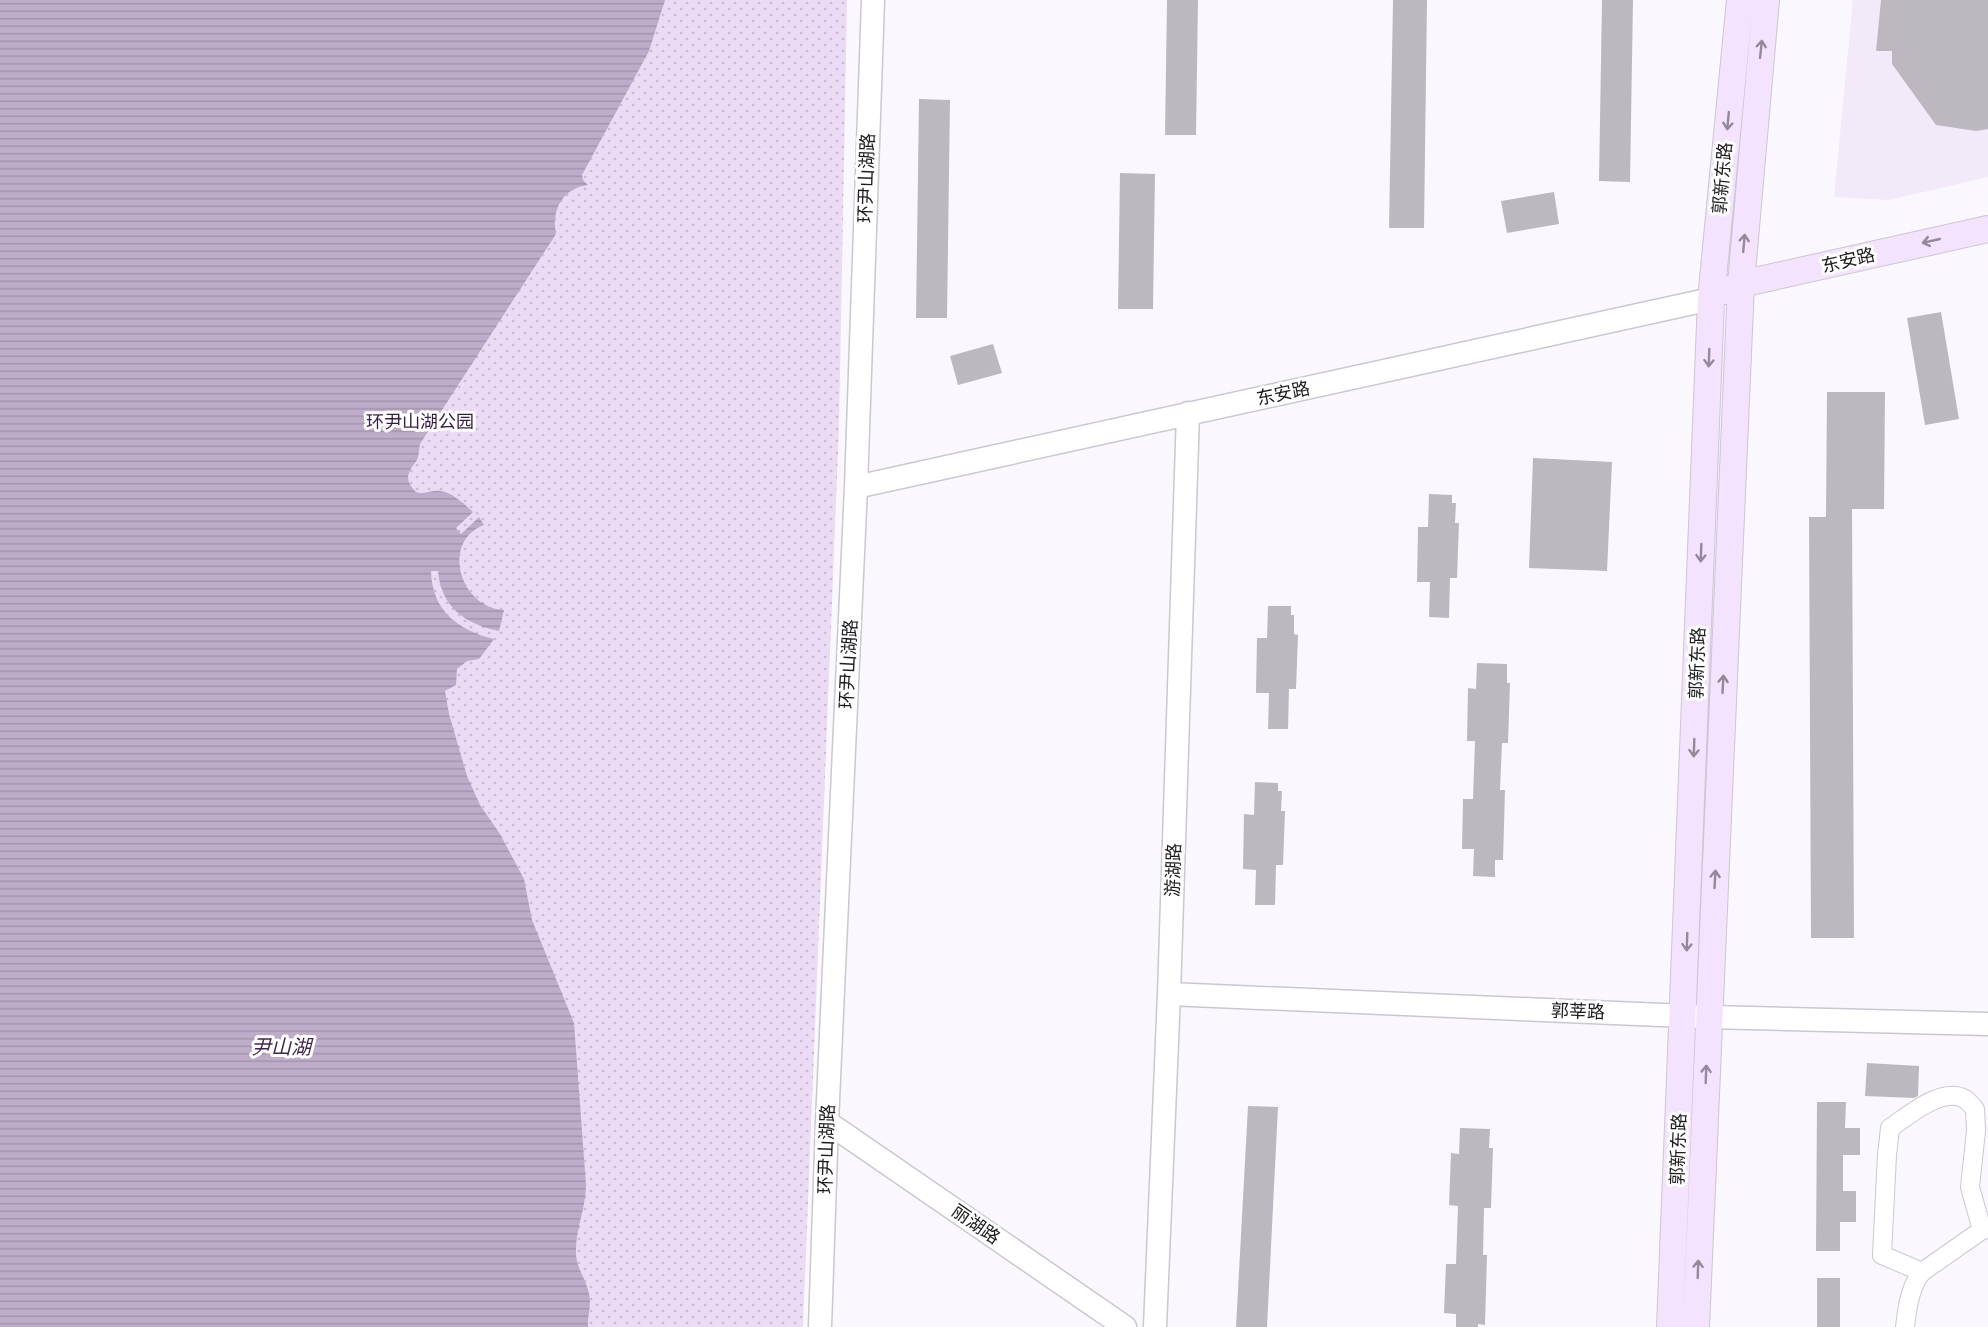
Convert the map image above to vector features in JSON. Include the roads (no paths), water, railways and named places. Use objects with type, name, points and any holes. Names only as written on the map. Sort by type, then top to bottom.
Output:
[{"type":"main road","name":"郭新东路","points":[[1696,1327],[1696,1016],[1711,299],[1740,0]]},
{"type":"main road","name":"郭新东路","points":[[1670,1327],[1696,1016],[1741,293],[1766,0]]},
{"type":"main road","name":"东安路","points":[[1741,293],[1988,229]]},
{"type":"main road","name":"东安路","points":[[1711,299],[1988,247]]},
{"type":"street","name":"环尹山湖路","points":[[820,1327],[856,487],[873,0]]},
{"type":"street","name":"东安路","points":[[856,487],[1711,299]]},
{"type":"street","name":"游湖路","points":[[1155,1327],[1169,994],[1188,413]]},
{"type":"street","name":"郭莘路","points":[[1169,994],[1696,1016],[1988,1024]]},
{"type":"street","points":[[1905,1327],[1906,1311],[1915,1280],[1922,1272],[1985,1230],[1970,1186],[1976,1131],[1975,1109],[1964,1098],[1946,1096],[1926,1103],[1890,1128],[1882,1255],[1922,1272]]},
{"type":"street","name":"丽湖路","points":[[827,1122],[1125,1327]]},
{"type":"water","name":"尹山湖","points":[[0,0],[665,0],[649,51],[582,175],[588,185],[572,191],[561,202],[555,217],[556,234],[420,444],[418,458],[408,476],[409,483],[416,492],[444,492],[458,499],[473,512],[456,528],[461,534],[479,517],[484,525],[470,533],[462,545],[459,559],[461,573],[467,587],[476,598],[489,606],[504,610],[499,631],[476,624],[457,612],[450,604],[440,584],[438,571],[431,571],[436,597],[449,617],[469,630],[494,639],[479,659],[467,661],[457,669],[456,685],[445,691],[449,714],[467,776],[480,805],[500,834],[524,879],[532,920],[574,1023],[586,1185],[576,1242],[576,1256],[590,1298],[588,1327],[0,1327]]},
{"type":"park label","name":"环尹山湖公园","points":[[420,421]]}]
